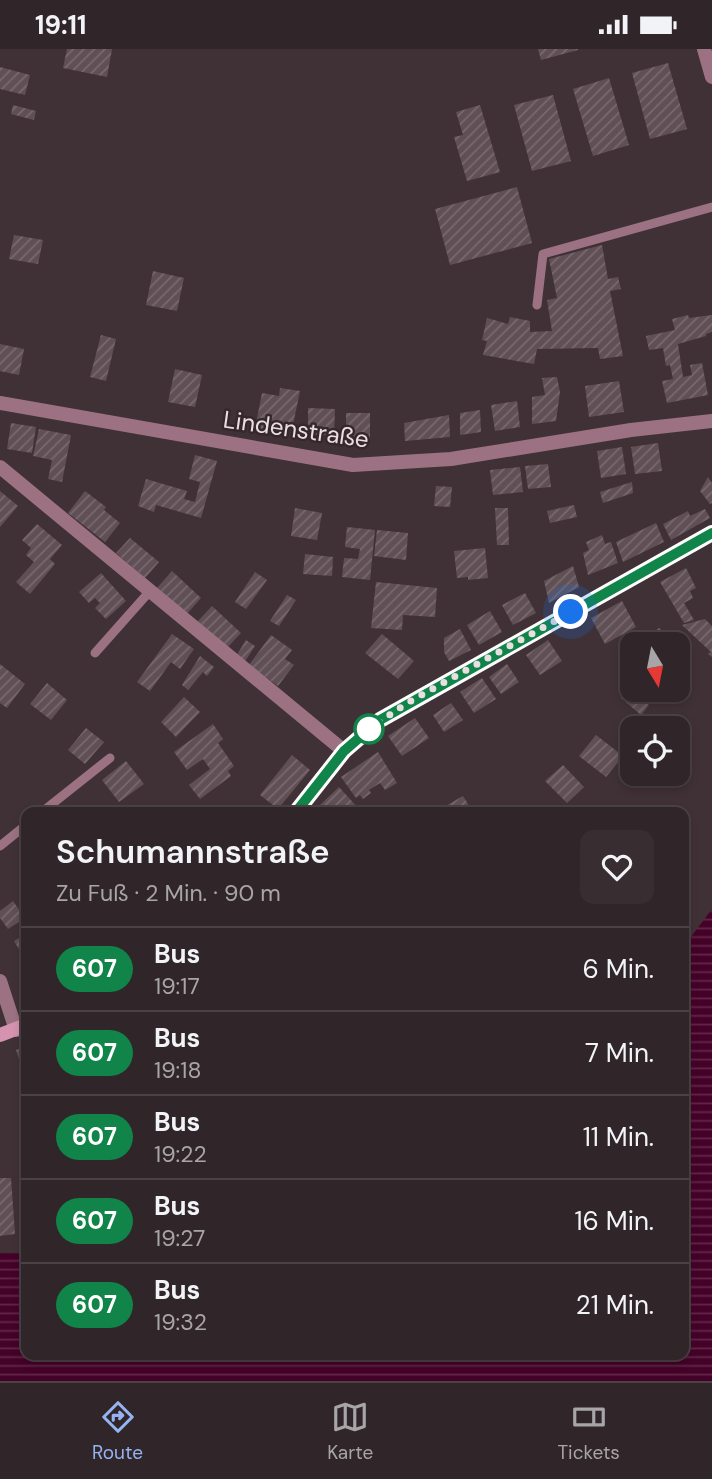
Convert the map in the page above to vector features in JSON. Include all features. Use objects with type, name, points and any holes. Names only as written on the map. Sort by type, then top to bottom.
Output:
[{"type":"street","points":[[704,49],[712,77]]},
{"type":"street","name":"Lindenstraße","points":[[0,403],[353,465],[451,459],[631,430],[712,421]]},
{"type":"street","points":[[0,467],[344,751]]},
{"type":"street","points":[[300,807],[344,751],[380,720],[712,533]]},
{"type":"street","points":[[0,981],[21,1027],[0,1035]]},
{"type":"lane","points":[[537,305],[543,254],[712,207]]},
{"type":"lane","points":[[95,653],[150,591]]},
{"type":"lane","points":[[49,807],[110,758]]},
{"type":"lane","points":[[0,846],[21,829]]},
{"type":"shaded area","points":[[712,909],[712,1381],[0,1381],[0,1253],[21,1253],[21,1360],[689,1360],[689,939]]},
{"type":"building","points":[[67,49],[112,49],[107,77],[63,68]]},
{"type":"building","points":[[538,49],[578,49],[578,50],[541,60]]},
{"type":"building","points":[[668,63],[687,129],[650,139],[632,73]]},
{"type":"building","points":[[0,67],[30,75],[25,95],[0,89]]},
{"type":"building","points":[[609,78],[629,145],[593,156],[573,89]]},
{"type":"building","points":[[553,95],[571,161],[532,171],[514,105]]},
{"type":"building","points":[[13,105],[36,111],[34,120],[11,114]]},
{"type":"building","points":[[480,105],[500,172],[467,181],[454,137],[463,135],[456,112]]},
{"type":"building","points":[[517,187],[532,243],[450,265],[435,209]]},
{"type":"building","points":[[14,235],[43,240],[38,264],[9,259]]},
{"type":"building","points":[[602,245],[608,279],[618,277],[621,289],[610,291],[623,356],[600,359],[598,348],[537,349],[534,364],[483,355],[487,341],[482,340],[487,318],[508,324],[510,317],[530,321],[530,332],[552,331],[547,300],[557,298],[549,259]]},
{"type":"building","points":[[153,271],[184,278],[177,311],[146,305]]},
{"type":"building","points":[[688,315],[689,318],[712,315],[712,332],[678,344],[683,377],[692,375],[690,365],[702,363],[708,395],[667,403],[662,381],[673,379],[670,365],[666,366],[663,348],[649,350],[646,336],[675,330],[672,319]]},
{"type":"building","points":[[101,335],[116,339],[106,381],[90,377]]},
{"type":"building","points":[[0,344],[24,349],[19,375],[0,371]]},
{"type":"building","points":[[175,369],[202,375],[195,407],[168,402]]},
{"type":"building","points":[[557,377],[560,392],[556,421],[532,424],[532,397],[545,395],[542,378]]},
{"type":"building","points":[[619,381],[624,412],[589,417],[585,386]]},
{"type":"building","points":[[280,388],[300,391],[293,425],[278,422],[276,432],[255,428],[262,393],[279,396]]},
{"type":"building","points":[[517,401],[520,427],[495,431],[491,405]]},
{"type":"building","points":[[308,408],[335,409],[334,435],[308,435]]},
{"type":"building","points":[[480,410],[481,432],[460,435],[460,413]]},
{"type":"building","points":[[346,413],[370,413],[370,438],[346,439]]},
{"type":"building","points":[[449,415],[450,437],[405,441],[404,423]]},
{"type":"building","points":[[11,423],[36,427],[32,453],[7,449]]},
{"type":"building","points":[[39,429],[71,435],[62,482],[48,479],[52,460],[33,456]]},
{"type":"building","points":[[658,443],[662,471],[635,474],[631,447]]},
{"type":"building","points":[[622,447],[626,474],[601,478],[597,451]]},
{"type":"building","points":[[195,455],[217,461],[201,518],[156,505],[154,512],[138,506],[146,479],[187,491],[184,499],[195,502],[200,482],[189,479]]},
{"type":"building","points":[[548,464],[551,487],[528,489],[525,466]]},
{"type":"building","points":[[520,467],[523,492],[493,495],[490,470]]},
{"type":"building","points":[[708,477],[712,483],[710,504],[700,491]]},
{"type":"building","points":[[632,482],[633,493],[603,503],[600,492]]},
{"type":"building","points":[[436,486],[452,487],[450,507],[434,506]]},
{"type":"building","points":[[0,491],[18,506],[0,527]]},
{"type":"building","points":[[85,491],[106,507],[104,510],[120,523],[105,542],[68,513]]},
{"type":"building","points":[[574,505],[577,517],[550,523],[547,511]]},
{"type":"building","points":[[295,508],[322,513],[317,540],[291,536]]},
{"type":"building","points":[[495,508],[508,508],[509,545],[497,545]]},
{"type":"building","points":[[705,509],[710,518],[671,540],[663,524],[688,511],[690,516]]},
{"type":"building","points":[[656,523],[664,542],[623,562],[616,542]]},
{"type":"building","points":[[37,524],[62,545],[50,559],[55,564],[30,594],[16,582],[34,562],[26,555],[31,548],[22,540]]},
{"type":"building","points":[[347,527],[375,530],[370,580],[342,577],[344,558],[358,559],[360,549],[345,547]]},
{"type":"building","points":[[377,530],[408,533],[406,560],[374,556]]},
{"type":"building","points":[[602,535],[605,544],[611,542],[618,563],[588,575],[583,553],[589,550],[586,542]]},
{"type":"building","points":[[130,538],[159,562],[145,578],[116,553]]},
{"type":"building","points":[[485,548],[488,578],[457,578],[454,551]]},
{"type":"building","points":[[305,554],[333,557],[332,576],[303,574]]},
{"type":"building","points":[[573,566],[579,587],[549,603],[544,581]]},
{"type":"building","points":[[686,568],[696,588],[690,591],[693,598],[684,603],[694,620],[684,623],[660,582]]},
{"type":"building","points":[[172,571],[201,598],[186,615],[157,588]]},
{"type":"building","points":[[255,572],[267,580],[246,609],[235,602]]},
{"type":"building","points":[[101,573],[126,601],[106,619],[95,608],[100,603],[95,598],[89,603],[79,592]]},
{"type":"building","points":[[376,582],[437,588],[435,617],[403,615],[402,630],[371,628]]},
{"type":"building","points":[[525,593],[536,613],[513,625],[502,605]]},
{"type":"building","points":[[287,595],[296,600],[279,626],[270,621]]},
{"type":"building","points":[[622,601],[636,627],[620,632],[620,636],[605,644],[591,618]]},
{"type":"building","points":[[212,606],[241,633],[226,649],[197,622]]},
{"type":"building","points":[[490,611],[502,632],[479,645],[467,625]]},
{"type":"building","points":[[705,619],[712,626],[712,657],[708,654],[711,652],[682,625]]},
{"type":"building","points":[[460,629],[471,650],[449,661],[444,652],[444,638]]},
{"type":"building","points":[[172,634],[194,649],[180,669],[171,662],[150,691],[137,682]]},
{"type":"building","points":[[382,634],[414,661],[398,679],[365,653]]},
{"type":"building","points":[[271,635],[292,650],[285,659],[294,665],[278,686],[249,665]]},
{"type":"building","points":[[246,640],[255,646],[244,663],[235,658]]},
{"type":"building","points":[[548,640],[562,661],[540,675],[526,655]]},
{"type":"building","points":[[200,656],[214,667],[207,676],[203,672],[188,690],[182,685]]},
{"type":"building","points":[[0,664],[25,684],[7,708],[0,703]]},
{"type":"building","points":[[507,664],[519,682],[501,694],[489,677]]},
{"type":"building","points":[[482,678],[496,699],[474,713],[460,692]]},
{"type":"building","points":[[47,683],[67,700],[51,720],[30,704]]},
{"type":"building","points":[[184,697],[200,712],[176,737],[161,722]]},
{"type":"building","points":[[626,702],[645,702],[649,705],[641,715]]},
{"type":"building","points":[[451,703],[463,720],[444,732],[433,715]]},
{"type":"building","points":[[415,718],[429,738],[402,756],[388,736]]},
{"type":"building","points":[[213,724],[223,739],[218,743],[234,766],[228,771],[231,776],[200,799],[189,785],[210,769],[203,759],[187,770],[174,752]]},
{"type":"building","points":[[86,728],[104,742],[85,764],[68,750]]},
{"type":"building","points":[[596,735],[620,754],[620,760],[606,777],[579,756]]},
{"type":"building","points":[[378,752],[397,783],[385,790],[380,783],[369,790],[371,793],[363,799],[360,795],[356,798],[341,777]]},
{"type":"building","points":[[292,755],[310,770],[280,807],[275,807],[260,795]]},
{"type":"building","points":[[126,761],[144,784],[119,802],[102,780]]},
{"type":"building","points":[[563,765],[584,787],[567,803],[545,781]]},
{"type":"building","points":[[339,787],[357,807],[322,807],[320,805]]},
{"type":"building","points":[[463,796],[470,807],[444,807]]},
{"type":"building","points":[[13,901],[21,912],[21,921],[8,929],[0,918],[0,911]]},
{"type":"building","points":[[21,937],[21,953],[14,941]]},
{"type":"building","points":[[21,1048],[21,1065],[16,1050]]},
{"type":"building","points":[[0,1178],[11,1178],[15,1234],[0,1236]]},
{"type":"bus line","name":"607","points":[[300,807],[344,751],[380,720],[712,533]]},
{"type":"route","points":[[369,729],[407,703],[571,612]]}]
